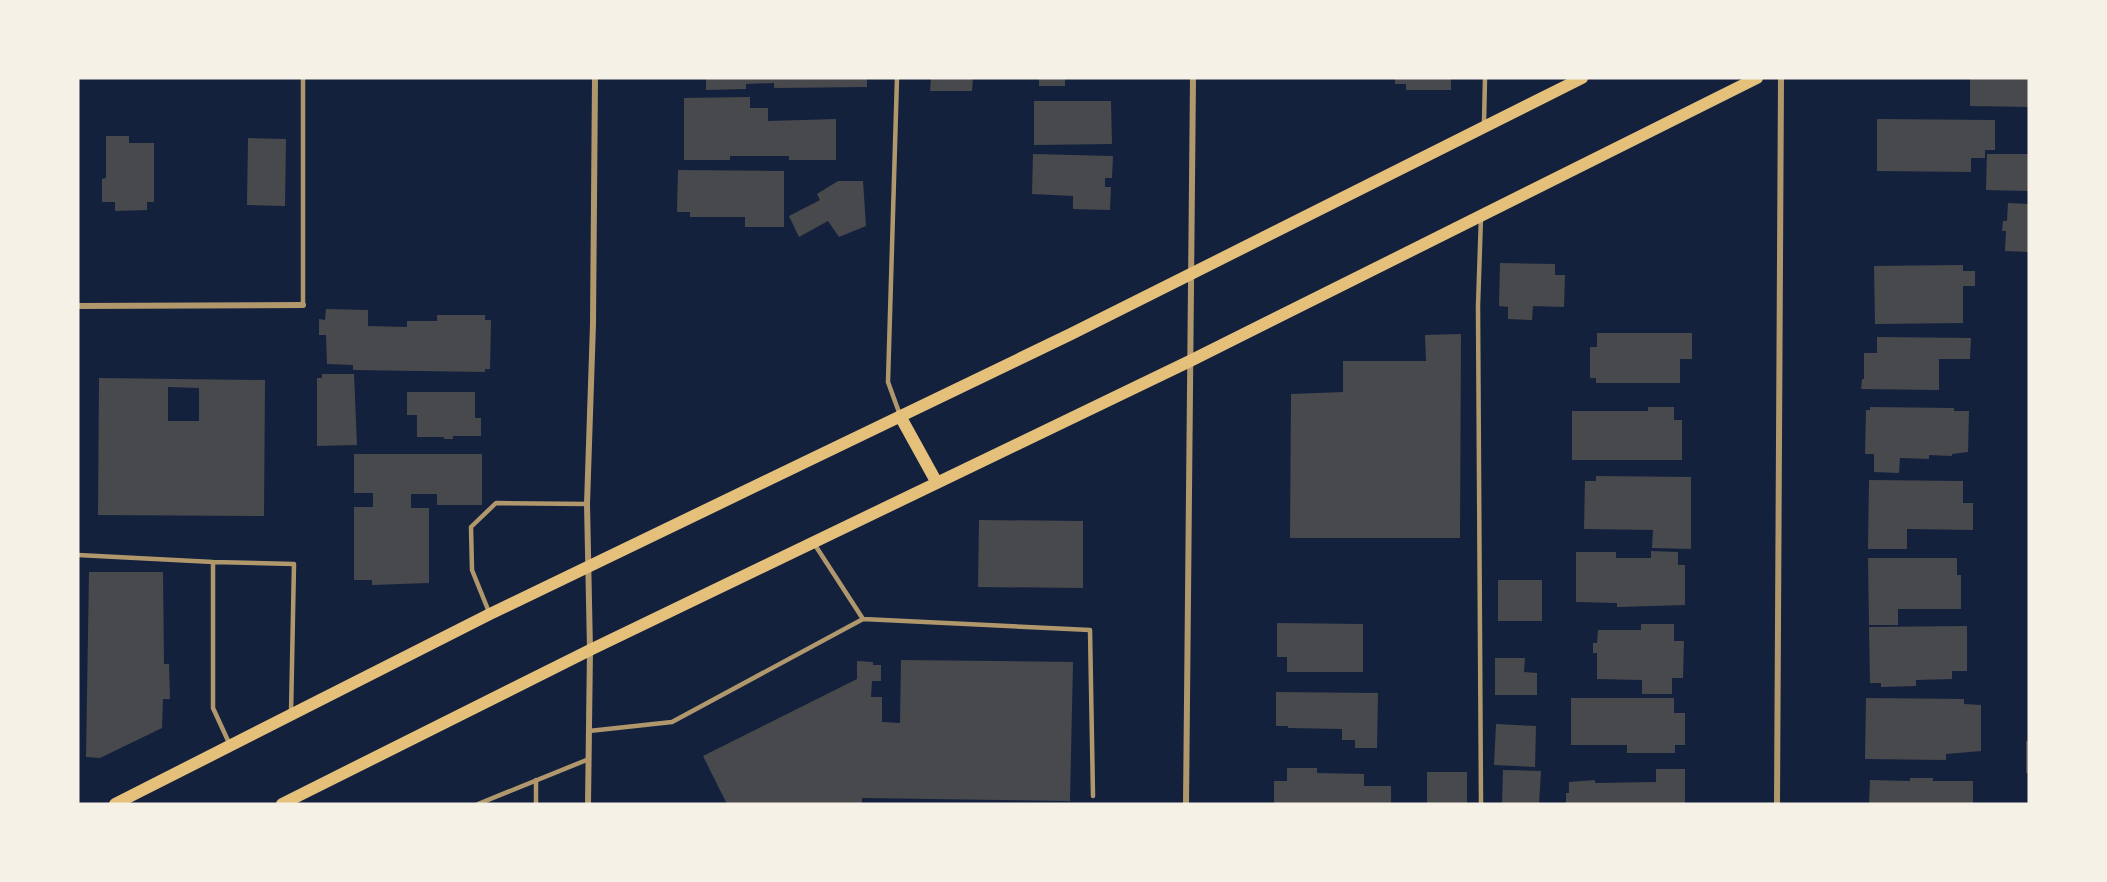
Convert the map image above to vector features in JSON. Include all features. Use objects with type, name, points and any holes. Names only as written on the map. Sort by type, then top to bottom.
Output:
[{"type":"main road","points":[[115,804],[490,614],[1071,334],[1582,78]]},
{"type":"main road","points":[[282,804],[590,650],[1190,361],[1757,78]]},
{"type":"main road","points":[[900,416],[937,483]]},
{"type":"street","points":[[588,804],[590,650],[587,504],[593,324],[596,78]]},
{"type":"street","points":[[1186,804],[1193,78]]},
{"type":"street","points":[[1777,804],[1781,78]]},
{"type":"street","points":[[78,306],[303,305]]},
{"type":"lane","points":[[303,78],[303,305]]},
{"type":"lane","points":[[897,78],[888,382],[900,416]]},
{"type":"lane","points":[[1484,127],[1485,78]]},
{"type":"lane","points":[[1481,214],[1478,317],[1481,804]]},
{"type":"lane","points":[[490,614],[472,570],[471,527],[496,503],[587,504]]},
{"type":"lane","points":[[814,542],[863,620]]},
{"type":"lane","points":[[78,555],[294,564],[291,716]]},
{"type":"lane","points":[[213,562],[213,708],[231,747]]},
{"type":"lane","points":[[589,731],[672,722],[863,620],[1090,630],[1093,796]]},
{"type":"lane","points":[[478,804],[589,759]]},
{"type":"lane","points":[[536,780],[536,804]]},
{"type":"building","points":[[706,78],[867,78],[867,87],[774,88],[774,83],[746,84],[746,89],[706,90]]},
{"type":"building","points":[[931,78],[973,78],[972,91],[930,91]]},
{"type":"building","points":[[1039,78],[1065,78],[1065,86],[1039,86]]},
{"type":"building","points":[[1395,78],[1451,78],[1451,90],[1406,90],[1406,84],[1395,84]]},
{"type":"building","points":[[1970,78],[2029,78],[2029,107],[1970,106]]},
{"type":"building","points":[[750,97],[750,108],[768,108],[768,121],[836,119],[836,160],[789,160],[789,156],[730,156],[730,160],[684,160],[684,98]]},
{"type":"building","points":[[1034,101],[1111,101],[1112,144],[1034,145]]},
{"type":"building","points":[[1877,119],[1995,120],[1995,150],[1985,150],[1985,158],[1971,158],[1971,172],[1877,171]]},
{"type":"building","points":[[106,136],[129,136],[129,143],[154,143],[154,202],[147,202],[147,210],[115,211],[115,202],[102,202],[102,179],[106,178]]},
{"type":"building","points":[[248,138],[286,139],[285,206],[247,205]]},
{"type":"building","points":[[1033,154],[1113,156],[1112,178],[1105,178],[1105,187],[1111,187],[1110,210],[1073,209],[1073,196],[1032,194]]},
{"type":"building","points":[[1987,154],[2029,154],[2029,191],[1986,190]]},
{"type":"building","points":[[678,170],[784,171],[784,227],[745,227],[745,217],[690,217],[690,212],[677,212]]},
{"type":"building","points":[[838,181],[863,181],[866,226],[839,237],[828,221],[799,237],[789,216],[820,200],[817,194]]},
{"type":"building","points":[[2008,203],[2029,204],[2029,252],[2005,251],[2006,231],[2002,231],[2003,221],[2007,221]]},
{"type":"building","points":[[1500,263],[1555,264],[1555,275],[1565,275],[1564,307],[1533,306],[1532,320],[1508,319],[1508,307],[1499,306]]},
{"type":"building","points":[[1963,265],[1963,271],[1975,271],[1975,286],[1963,286],[1963,323],[1875,324],[1874,266]]},
{"type":"building","points":[[326,309],[368,310],[368,326],[407,327],[407,321],[437,321],[437,315],[485,315],[485,320],[491,320],[490,369],[485,369],[485,372],[353,370],[353,365],[327,364],[326,335],[319,335],[319,319],[325,320]]},
{"type":"building","points":[[1597,333],[1692,333],[1692,359],[1680,359],[1680,383],[1596,383],[1596,378],[1590,378],[1590,347],[1597,347]]},
{"type":"building","points":[[1461,334],[1460,538],[1290,538],[1291,394],[1343,392],[1343,361],[1426,361],[1425,335]]},
{"type":"building","points":[[1877,337],[1971,338],[1970,359],[1939,359],[1939,390],[1861,389],[1862,379],[1864,379],[1864,353],[1877,353]]},
{"type":"building","points":[[322,374],[354,374],[357,445],[317,446],[317,378],[322,378]]},
{"type":"building","points":[[99,378],[265,380],[264,516],[98,515]],"holes":[[[168,387],[199,388],[199,421],[168,421]]]},
{"type":"building","points":[[407,392],[475,392],[475,418],[481,418],[481,436],[453,436],[453,439],[417,437],[417,415],[407,415]]},
{"type":"building","points":[[1648,407],[1674,407],[1674,420],[1682,420],[1682,460],[1572,460],[1572,411],[1648,411]]},
{"type":"building","points":[[1870,407],[1954,408],[1954,411],[1969,411],[1968,452],[1952,454],[1952,456],[1929,455],[1929,459],[1900,458],[1899,473],[1874,472],[1874,454],[1865,454],[1866,410],[1870,410]]},
{"type":"building","points":[[354,454],[482,454],[482,505],[437,505],[437,494],[411,494],[411,508],[429,508],[429,583],[372,585],[372,580],[354,580],[354,507],[373,507],[373,493],[354,493]]},
{"type":"building","points":[[1596,476],[1691,477],[1691,549],[1652,548],[1653,530],[1584,529],[1585,481],[1596,481]]},
{"type":"building","points":[[1869,480],[1963,481],[1963,503],[1973,503],[1973,530],[1907,529],[1907,549],[1868,549]]},
{"type":"building","points":[[979,520],[1083,521],[1083,588],[978,587]]},
{"type":"building","points":[[1651,551],[1678,552],[1678,565],[1685,565],[1685,605],[1617,607],[1617,603],[1576,602],[1576,552],[1616,552],[1616,558],[1651,558]]},
{"type":"building","points":[[1868,558],[1957,558],[1957,575],[1961,575],[1961,609],[1898,609],[1898,625],[1869,625]]},
{"type":"building","points":[[89,572],[163,572],[164,664],[169,664],[170,699],[163,699],[162,728],[100,758],[86,757]]},
{"type":"building","points":[[1498,580],[1542,580],[1542,621],[1498,621]]},
{"type":"building","points":[[1277,623],[1363,624],[1363,672],[1287,672],[1287,657],[1277,657]]},
{"type":"building","points":[[1641,624],[1674,624],[1674,641],[1684,641],[1683,678],[1672,678],[1672,694],[1642,694],[1642,680],[1597,679],[1597,653],[1593,653],[1593,643],[1597,643],[1598,630],[1641,630]]},
{"type":"building","points":[[1967,626],[1967,671],[1952,671],[1952,679],[1916,680],[1916,686],[1881,687],[1881,683],[1870,683],[1869,627]]},
{"type":"building","points":[[1495,658],[1525,658],[1524,672],[1537,673],[1537,695],[1495,695]]},
{"type":"building","points":[[901,660],[1073,662],[1070,801],[862,798],[862,804],[727,804],[703,756],[857,679],[857,661],[881,665],[881,681],[872,681],[871,697],[882,697],[882,722],[900,723]]},
{"type":"building","points":[[1276,692],[1378,693],[1377,748],[1355,748],[1355,740],[1342,740],[1342,729],[1276,726]]},
{"type":"building","points":[[1571,698],[1674,698],[1674,713],[1685,713],[1685,745],[1675,745],[1675,753],[1627,753],[1627,745],[1571,745]]},
{"type":"building","points":[[1866,698],[1964,699],[1964,704],[1981,705],[1981,751],[1946,754],[1946,760],[1865,759]]},
{"type":"building","points":[[1496,724],[1536,726],[1535,767],[1494,765]]},
{"type":"building","points":[[2026,741],[2029,741],[2029,773],[2026,773]]},
{"type":"building","points":[[1287,768],[1317,768],[1317,773],[1364,774],[1364,786],[1391,786],[1391,804],[1274,804],[1274,781],[1287,781]]},
{"type":"building","points":[[1656,769],[1685,769],[1685,804],[1566,804],[1569,782],[1595,780],[1595,783],[1656,782]]},
{"type":"building","points":[[1503,770],[1541,771],[1539,804],[1502,804]]},
{"type":"building","points":[[1427,772],[1467,772],[1467,804],[1427,804]]},
{"type":"building","points":[[1910,778],[1933,778],[1933,781],[1973,781],[1973,804],[1869,804],[1870,780],[1910,781]]}]
